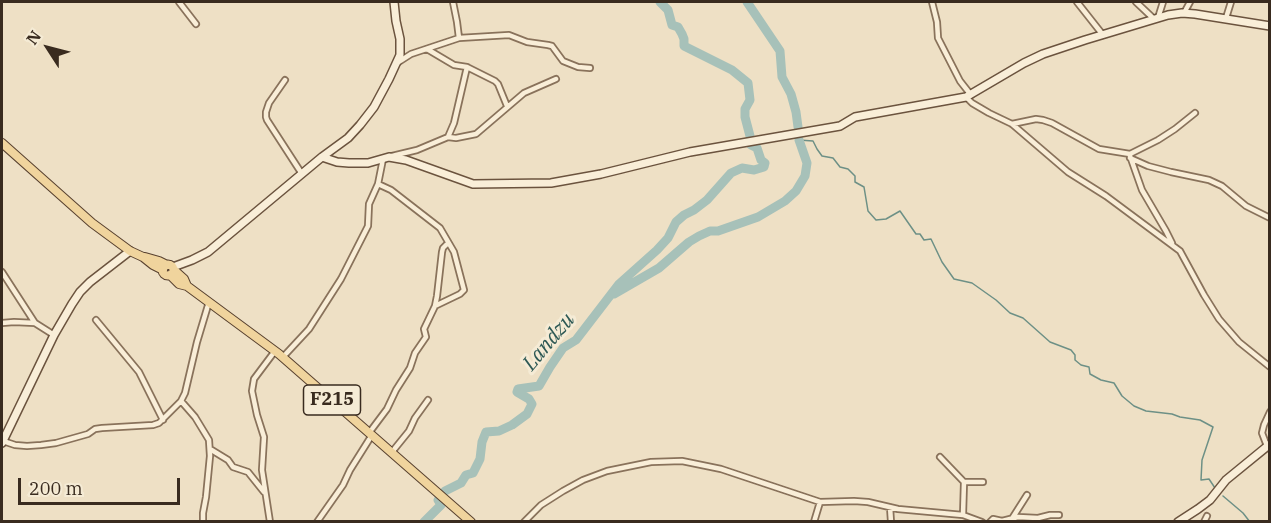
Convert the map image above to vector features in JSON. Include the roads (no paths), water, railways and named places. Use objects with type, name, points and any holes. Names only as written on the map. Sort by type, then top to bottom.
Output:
[{"type":"main road","name":"F215","points":[[2,143],[92,223],[130,251],[153,265],[169,270],[179,284],[187,286],[283,357],[471,522]]},
{"type":"street","points":[[178,2],[196,24]]},
{"type":"street","points":[[169,270],[208,252],[348,138],[360,125],[374,107],[400,55],[394,2]]},
{"type":"street","points":[[453,2],[459,38]]},
{"type":"street","points":[[932,2],[938,38],[972,103],[1012,124],[1068,172],[1106,196],[1172,244],[1183,255],[1204,295],[1224,325],[1239,342],[1269,367]]},
{"type":"street","points":[[1077,2],[1103,35]]},
{"type":"street","points":[[1136,2],[1156,18]]},
{"type":"street","points":[[1156,18],[1163,2]]},
{"type":"street","points":[[1184,13],[1190,2]]},
{"type":"street","points":[[1226,18],[1231,2]]},
{"type":"street","points":[[386,158],[406,160],[473,184],[551,183],[601,174],[690,152],[840,126],[855,117],[968,96],[1034,59],[1156,18],[1184,13],[1269,26]]},
{"type":"street","points":[[397,63],[411,54],[459,38],[509,35],[527,42],[552,46],[563,61],[578,67],[590,68]]},
{"type":"street","points":[[427,49],[454,64],[467,67],[495,81],[507,106]]},
{"type":"street","points":[[448,137],[454,123],[467,67]]},
{"type":"street","points":[[322,157],[337,162],[368,163],[417,150],[448,137],[456,138],[476,134],[524,93],[556,79]]},
{"type":"street","points":[[285,80],[269,103],[266,117],[302,174]]},
{"type":"street","points":[[1130,156],[1175,129],[1195,113]]},
{"type":"street","points":[[1012,124],[1036,119],[1043,120],[1099,149],[1130,156],[1140,163],[1159,169],[1209,180],[1222,186],[1246,206],[1269,218]]},
{"type":"street","points":[[1130,156],[1142,190],[1172,244]]},
{"type":"street","points":[[283,357],[309,329],[341,279],[368,226],[369,204],[386,158]]},
{"type":"street","points":[[378,184],[391,190],[428,217],[443,231],[454,252],[464,290],[435,306]]},
{"type":"street","points":[[317,522],[343,485],[426,337],[424,329],[435,306],[442,252],[448,243]]},
{"type":"street","points":[[130,251],[80,292],[54,335],[2,442],[15,445],[56,443],[88,434],[95,429],[153,425],[163,420],[181,401],[188,383],[209,302]]},
{"type":"street","points":[[2,272],[35,323],[54,335]]},
{"type":"street","points":[[96,320],[139,372],[163,420]]},
{"type":"street","points":[[2,323],[14,321],[35,323]]},
{"type":"street","points":[[270,522],[262,470],[264,437],[256,415],[252,391],[254,379],[275,351]]},
{"type":"street","points":[[392,452],[411,428],[428,400]]},
{"type":"street","points":[[181,401],[195,417],[209,440],[203,522]]},
{"type":"street","points":[[1178,522],[1210,500],[1226,480],[1268,445],[1262,433],[1269,412]]},
{"type":"street","points":[[210,449],[228,460],[233,466],[248,472],[264,492]]},
{"type":"street","points":[[940,457],[964,482],[963,514]]},
{"type":"street","points":[[524,522],[541,505],[583,480],[607,471],[651,462],[682,461],[710,466],[820,502],[854,501],[898,509],[963,514],[982,522]]},
{"type":"street","points":[[964,482],[983,482]]},
{"type":"street","points":[[1013,517],[1027,495]]},
{"type":"street","points":[[814,522],[820,502]]},
{"type":"street","points":[[890,507],[891,522]]},
{"type":"street","points":[[990,522],[993,519],[1002,521],[1013,517],[1038,518],[1050,514],[1059,515]]},
{"type":"street","points":[[1203,522],[1207,516]]},
{"type":"waterway","name":"Landzu","points":[[660,2],[668,10],[672,25],[678,27],[682,34],[684,46],[732,70],[748,83],[750,100],[745,109],[745,117],[750,136]]},
{"type":"waterway","name":"Landzu","points":[[747,2],[780,51],[782,77],[791,94],[798,127]]},
{"type":"waterway","points":[[799,140],[813,141],[822,156],[833,158],[840,167],[848,169],[855,176],[855,182],[864,187],[868,211],[876,220],[886,219],[900,211],[916,234],[920,234],[924,240],[931,239],[942,262],[954,279],[972,283],[1010,313],[1023,318],[1050,342],[1071,350],[1075,355],[1075,360],[1089,367],[1090,374],[1114,383],[1122,396],[1134,406],[1146,411],[1200,420],[1213,427],[1202,460],[1201,480],[1209,479],[1215,488]]},
{"type":"waterway","name":"Landzu","points":[[614,294],[659,268],[699,236],[758,217],[785,201],[796,191],[805,176],[807,163],[799,140]]},
{"type":"waterway","name":"Landzu","points":[[445,491],[461,483],[466,475],[473,473],[480,459],[486,432],[499,431],[527,414],[532,404],[529,399],[517,392],[518,389],[539,386],[563,348],[576,340],[619,284],[668,238],[676,222],[707,200],[731,173],[742,168],[754,170],[764,167],[765,163],[761,160],[757,148],[751,145]]},
{"type":"waterway","points":[[1223,496],[1250,522]]},
{"type":"waterway","name":"Landzu","points":[[424,522],[441,505],[438,500]]}]
